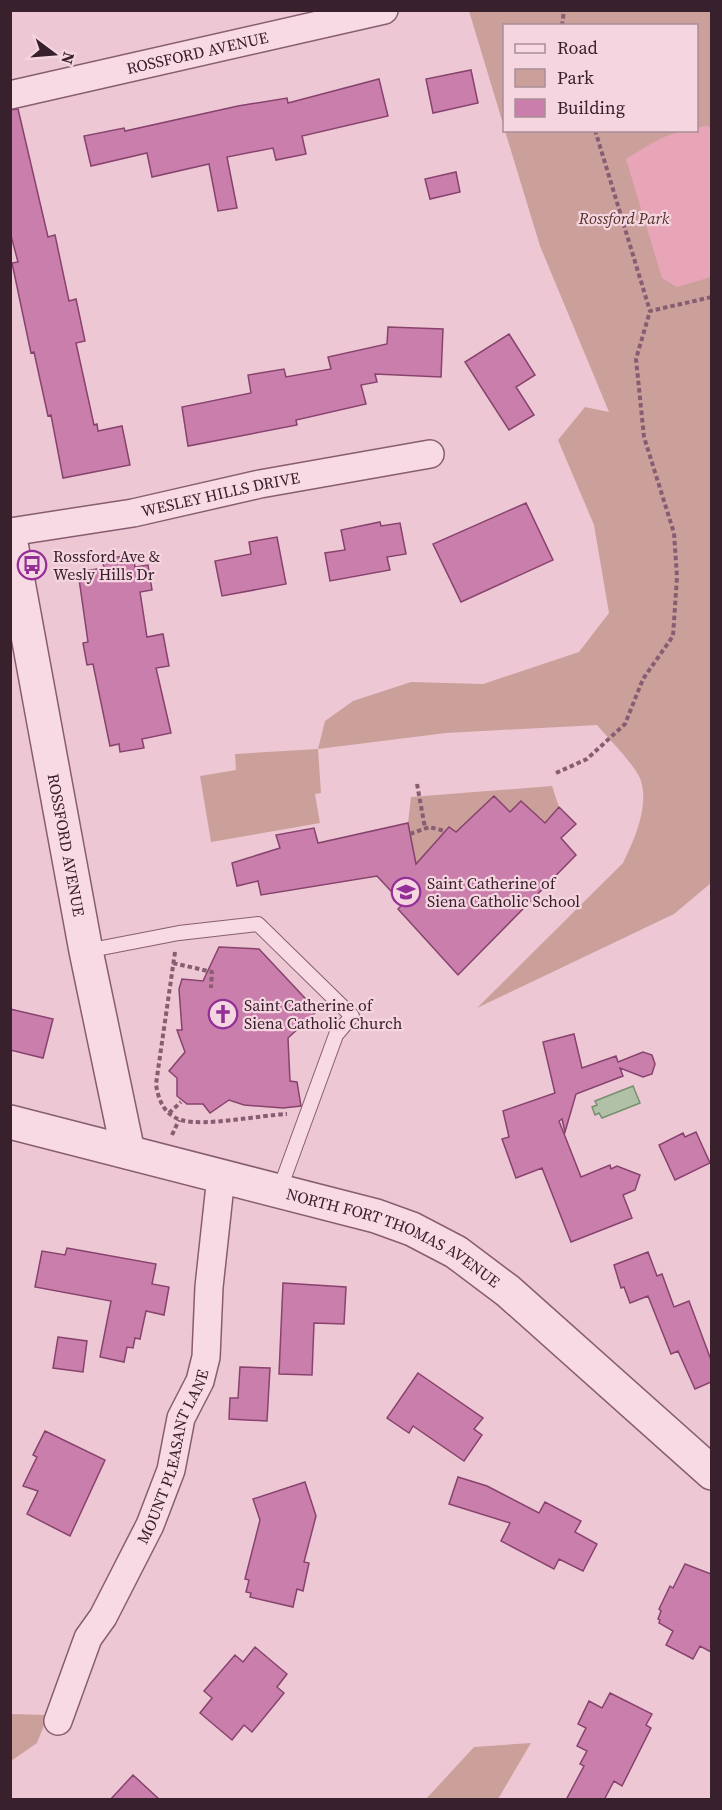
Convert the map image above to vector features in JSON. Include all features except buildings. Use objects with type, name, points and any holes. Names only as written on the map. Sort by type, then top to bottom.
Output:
[{"type":"street","name":"ROSSFORD AVENUE","points":[[10,95],[384,10]]},
{"type":"street","name":"WESLEY HILLS DRIVE","points":[[10,532],[133,513],[260,484],[430,454]]},
{"type":"street","name":"ROSSFORD AVENUE","points":[[10,538],[86,951],[128,1152]]},
{"type":"street","name":"NORTH FORT THOMAS AVENUE","points":[[10,1122],[376,1216],[412,1229],[456,1252],[550,1326],[711,1473]]},
{"type":"street","name":"MOUNT PLEASANT LANE","points":[[58,1721],[88,1638],[103,1617],[154,1515],[171,1470],[181,1418],[200,1381],[206,1357],[209,1287],[221,1176]]},
{"type":"lane","points":[[86,951],[179,933],[258,924],[352,1016],[336,1035],[279,1191]]},
{"type":"path","points":[[556,772],[587,759],[625,724],[643,679],[673,636],[677,577],[674,533],[644,438],[636,359],[650,311],[596,132]]},
{"type":"path","points":[[650,311],[711,297]]},
{"type":"path","points":[[417,784],[425,828]]},
{"type":"path","points":[[410,834],[425,828],[445,831]]},
{"type":"path","points":[[176,949],[156,1084],[158,1097],[169,1113],[179,1120],[195,1122],[287,1114],[306,1118]]},
{"type":"path","points":[[173,963],[212,972],[211,988]]},
{"type":"path","points":[[150,1098],[158,1097]]},
{"type":"path","points":[[169,1113],[180,1102]]},
{"type":"path","points":[[171,1139],[179,1120]]},
{"type":"green space","name":"Rossford Park","points":[[469,11],[711,11],[711,883],[674,914],[477,1008],[623,863],[639,824],[643,791],[641,781],[628,760],[597,725],[446,733],[318,749],[325,721],[353,701],[411,682],[483,684],[579,652],[609,613],[594,525],[558,440],[585,407],[609,412],[540,246],[505,132],[698,132],[698,24],[503,24],[503,124]]},
{"type":"green space","points":[[318,749],[321,793],[315,794],[320,823],[211,842],[200,776],[236,770],[235,754]]},
{"type":"green space","points":[[552,786],[559,807],[545,823],[521,801],[510,812],[456,832],[449,827],[426,852],[417,869],[408,823],[411,797]]},
{"type":"green space","points":[[11,1714],[48,1715],[37,1743],[11,1761]]},
{"type":"green space","points":[[531,1743],[498,1799],[426,1799],[474,1747]]},
{"type":"sand","points":[[711,127],[711,277],[677,287],[662,278],[626,159],[668,135],[698,132],[698,128]]},
{"type":"shaded area","points":[[633,1086],[640,1103],[602,1118],[599,1113],[595,1115],[592,1107],[597,1105],[595,1101]]},
{"type":"place","name":"Rossford Ave & Wesly Hills Dr","points":[[32,565]]},
{"type":"place","name":"Saint Catherine of Siena Catholic School","points":[[406,892]]},
{"type":"place","name":"Saint Catherine of Siena Catholic Church","points":[[223,1014]]}]
